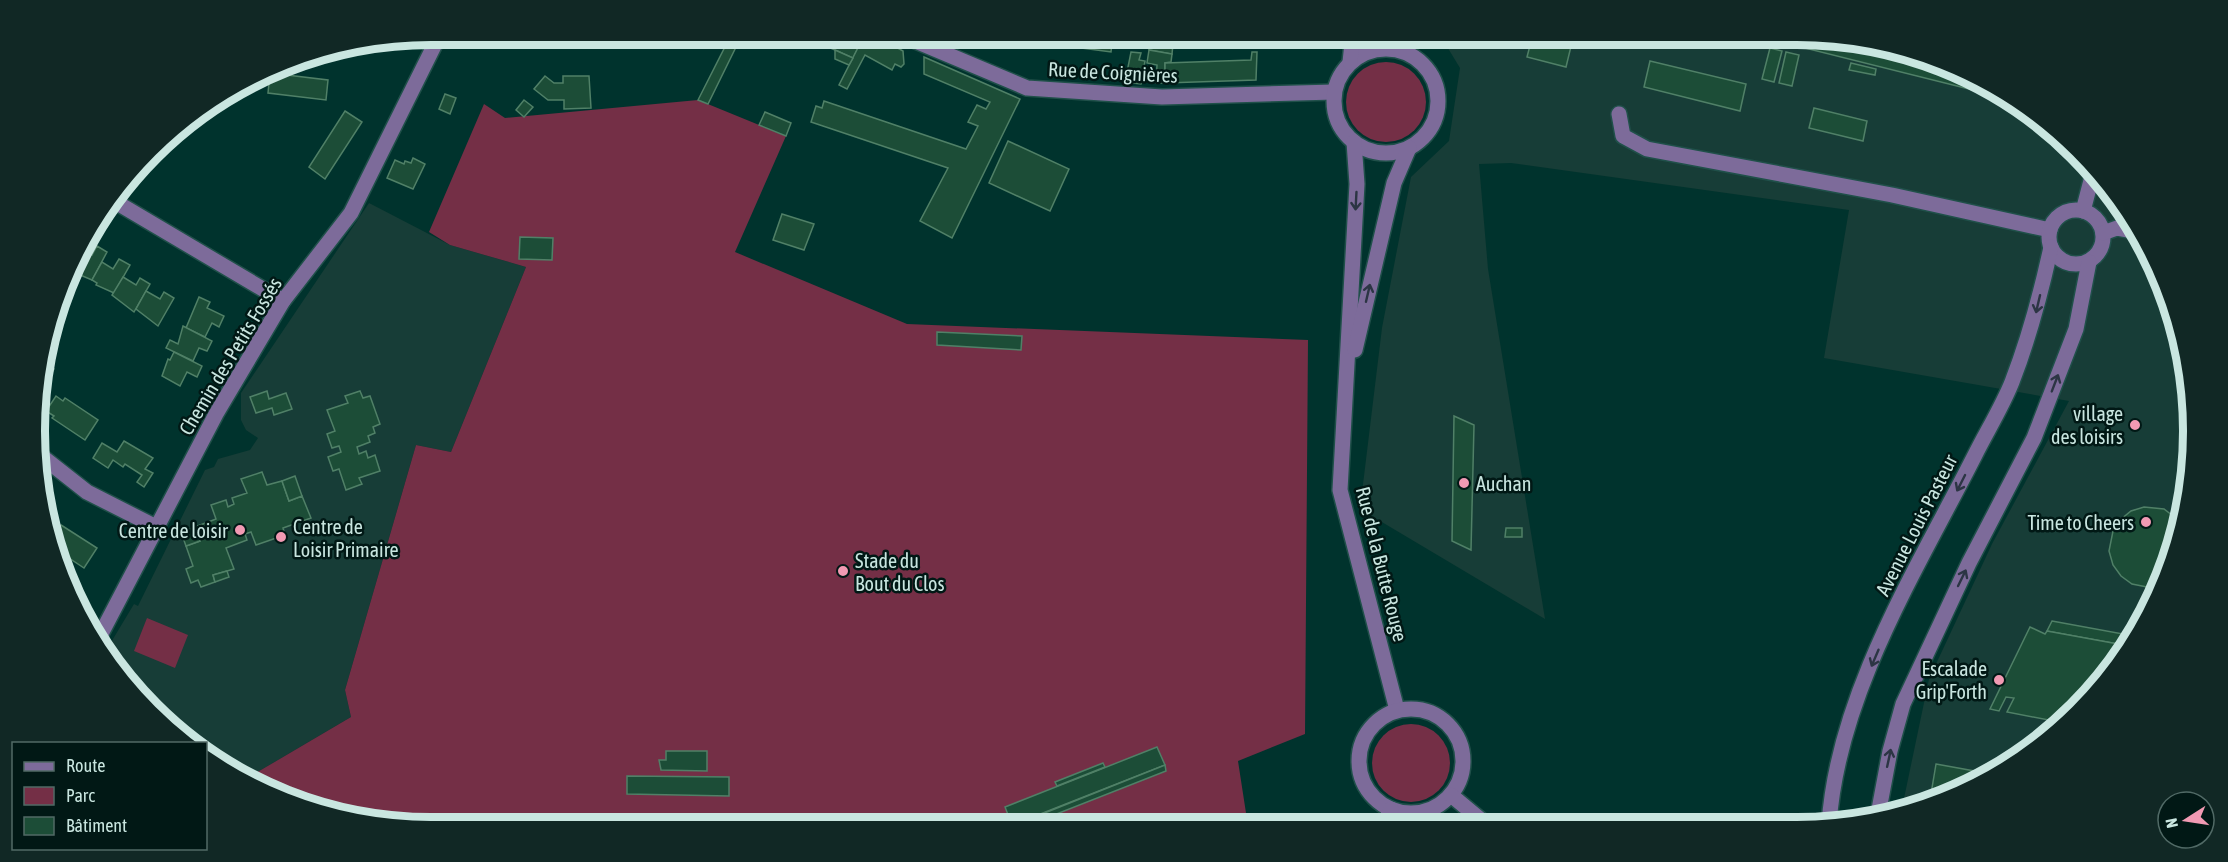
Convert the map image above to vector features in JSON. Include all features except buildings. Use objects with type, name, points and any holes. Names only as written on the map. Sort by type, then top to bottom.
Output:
[{"type":"street","name":"Chemin des Petits Fossés","points":[[102,632],[216,414],[283,301],[351,213],[435,45]]},
{"type":"street","name":"Rue de Coignières","points":[[926,45],[1027,88],[1162,97],[1335,92]]},
{"type":"street","points":[[1350,62],[1352,45]]},
{"type":"street","points":[[1397,45],[1399,50]]},
{"type":"street","points":[[1382,48],[1399,50],[1414,56],[1426,66],[1434,80],[1438,96],[1437,112],[1432,126],[1422,139],[1409,148],[1386,153],[1364,148],[1354,142],[1337,120],[1335,92],[1337,81],[1350,62],[1365,52],[1382,48]]},
{"type":"street","points":[[1619,114],[1623,136],[1647,149],[1892,195],[2050,230]]},
{"type":"street","name":"Rue de la Butte Rouge","points":[[1354,142],[1357,184],[1340,490],[1397,710]]},
{"type":"street","name":"Rue de la Butte Rouge","points":[[1346,391],[1394,183],[1409,148]]},
{"type":"street","points":[[2083,211],[2091,181]]},
{"type":"street","points":[[119,204],[283,301]]},
{"type":"street","points":[[1879,808],[1890,751],[1903,704],[1969,563],[2034,438],[2076,329],[2089,262],[2101,250],[2103,233],[2097,219],[2083,211],[2066,212],[2053,223],[2050,230],[2051,247],[2055,255],[2068,264],[2089,262]]},
{"type":"street","points":[[2103,233],[2117,228],[2126,229]]},
{"type":"street","name":"Avenue Louis Pasteur","points":[[1830,815],[1831,796],[1854,705],[1885,634],[2011,384],[2037,312],[2051,247]]},
{"type":"street","points":[[46,460],[87,492],[158,528]]},
{"type":"street","points":[[1413,709],[1429,712],[1443,720],[1454,732],[1463,757],[1462,771],[1451,795],[1439,806],[1423,812],[1407,813],[1391,809],[1370,793],[1359,769],[1359,755],[1363,740],[1371,727],[1383,717],[1397,710],[1413,709]]},
{"type":"street","points":[[1451,795],[1477,817]]},
{"type":"street","points":[[1387,817],[1391,809]]},
{"type":"shaded area","points":[[1446,45],[1797,45],[1872,52],[1945,74],[1990,97],[2052,141],[2087,176],[2131,238],[2154,283],[2163,307],[2180,381],[2182,456],[2176,506],[2170,531],[2154,579],[2143,602],[2103,666],[2087,686],[2052,721],[1990,765],[1945,788],[1903,802],[1929,679],[1992,544],[2069,401],[1824,358],[1849,210],[1511,163],[1479,164],[1488,269],[1545,619],[1360,509],[1382,328],[1411,177],[1449,141],[1460,68]]},
{"type":"shaded area","name":"Centre de Loisir Primaire","points":[[369,203],[450,245],[526,267],[451,452],[416,445],[345,690],[351,717],[254,774],[217,752],[207,745],[207,742],[203,742],[176,721],[141,686],[110,645],[134,604],[138,606],[205,470],[214,467],[218,459],[250,450],[258,438],[246,430],[241,420],[241,393]]},
{"type":"green space","points":[[1386,62],[1401,65],[1414,74],[1423,87],[1426,102],[1423,117],[1414,130],[1401,139],[1386,142],[1371,139],[1358,130],[1349,117],[1346,102],[1349,87],[1358,74],[1371,65]]},
{"type":"green space","name":"Stade du Bout du Clos","points":[[698,100],[786,136],[735,252],[907,324],[1308,340],[1305,734],[1238,761],[1247,817],[406,816],[356,810],[331,804],[283,788],[254,774],[351,717],[345,690],[416,445],[451,452],[526,267],[450,245],[429,232],[484,104],[505,118]]},
{"type":"green space","points":[[147,618],[188,635],[175,668],[134,651]]},
{"type":"green space","points":[[1411,724],[1426,727],[1439,735],[1447,748],[1450,763],[1447,778],[1439,791],[1426,799],[1411,802],[1396,799],[1383,791],[1375,778],[1372,763],[1375,748],[1383,735],[1396,727]]},
{"type":"place","name":"village des loisirs","points":[[2135,425]]},
{"type":"place","name":"Auchan","points":[[1464,483]]},
{"type":"place","name":"Time to Cheers","points":[[2146,522]]},
{"type":"place","name":"Centre de loisir","points":[[240,530]]},
{"type":"place","name":"Centre de Loisir Primaire","points":[[281,537]]},
{"type":"place","name":"Stade du Bout du Clos","points":[[843,571]]},
{"type":"place","name":"Escalade Grip'Forth","points":[[1999,680]]}]
